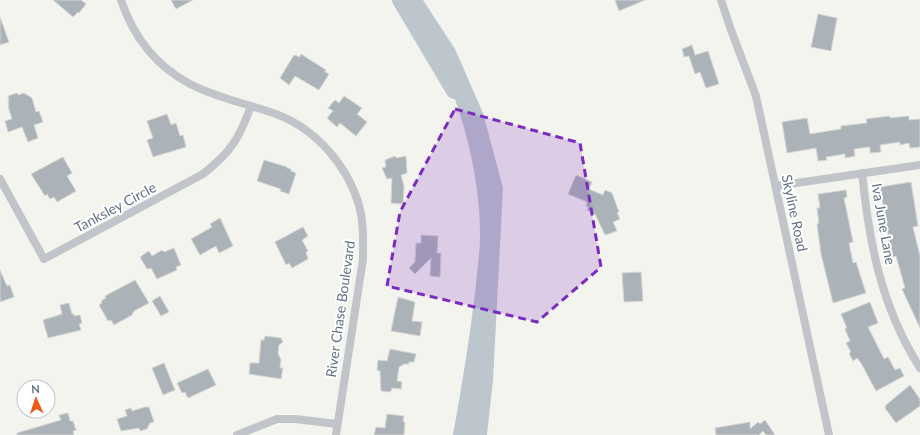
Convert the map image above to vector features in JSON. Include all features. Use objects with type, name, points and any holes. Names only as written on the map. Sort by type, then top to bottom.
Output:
[{"type":"street","name":"River Chase Boulevard","points":[[121,0],[134,31],[150,54],[169,71],[191,84],[277,115],[300,126],[317,139],[333,155],[349,180],[359,206],[364,230],[363,259],[336,435]]},
{"type":"street","name":"Skyline Road","points":[[721,0],[756,96],[829,435]]},
{"type":"street","name":"Tanksley Circle","points":[[0,179],[44,259],[203,174],[222,159],[234,145],[251,106]]},
{"type":"street","points":[[776,186],[862,172],[920,165]]},
{"type":"street","name":"Iva June Lane","points":[[862,172],[867,222],[874,260],[889,306],[902,338],[920,368]]},
{"type":"street","points":[[237,435],[277,420],[295,419],[337,424]]},
{"type":"highlighted area","points":[[455,109],[580,143],[601,267],[537,322],[387,286],[400,212]]},
{"type":"shaded area","points":[[395,0],[423,0],[455,49],[483,113],[503,188],[493,380],[487,435],[453,435],[463,379],[480,249],[477,191],[468,142],[454,95],[435,53],[416,25]]},
{"type":"building","points":[[53,0],[81,0],[86,4],[79,13],[78,12],[73,17]]},
{"type":"building","points":[[171,0],[193,0],[176,9]]},
{"type":"building","points":[[615,0],[645,0],[619,11]]},
{"type":"building","points":[[818,14],[837,18],[831,51],[811,47]]},
{"type":"building","points":[[0,17],[9,42],[0,45]]},
{"type":"building","points":[[692,45],[695,55],[708,51],[719,84],[706,88],[700,72],[695,74],[689,56],[684,57],[682,49]]},
{"type":"building","points":[[301,54],[326,70],[325,72],[329,74],[319,90],[295,76],[289,85],[280,78],[294,55],[300,57]]},
{"type":"building","points":[[17,93],[18,95],[24,93],[32,98],[36,112],[39,111],[43,122],[34,125],[38,138],[28,142],[22,127],[8,132],[5,121],[12,119],[8,106],[8,96]]},
{"type":"building","points":[[344,96],[362,108],[357,114],[367,122],[356,136],[340,123],[337,127],[327,118],[333,111],[328,108],[335,100],[339,103]]},
{"type":"building","points":[[167,114],[171,125],[176,123],[180,136],[183,135],[186,147],[153,157],[147,140],[153,138],[147,121]]},
{"type":"building","points":[[890,116],[890,118],[909,116],[909,120],[920,119],[920,147],[910,148],[909,143],[900,145],[900,142],[880,145],[881,152],[870,153],[870,147],[854,149],[855,156],[845,158],[845,154],[826,157],[827,160],[818,161],[816,148],[787,153],[782,122],[807,118],[810,134],[841,129],[841,126],[867,123],[866,119]]},
{"type":"building","points":[[395,156],[396,158],[406,156],[407,173],[401,175],[404,186],[403,204],[391,203],[392,178],[387,179],[382,168],[386,167],[385,160]]},
{"type":"building","points":[[63,157],[72,173],[67,176],[76,191],[57,202],[54,197],[50,199],[47,194],[45,196],[31,174]]},
{"type":"building","points":[[264,160],[287,167],[296,173],[289,194],[280,191],[281,189],[257,181]]},
{"type":"building","points":[[576,175],[592,182],[589,189],[603,195],[605,190],[612,193],[620,219],[613,222],[617,231],[605,235],[595,214],[587,210],[587,202],[568,194]]},
{"type":"building","points":[[911,182],[918,226],[913,227],[920,256],[920,328],[902,289],[905,288],[896,256],[892,257],[880,187]]},
{"type":"building","points":[[846,190],[847,197],[844,198],[853,242],[849,243],[853,263],[856,262],[866,293],[833,303],[821,254],[817,224],[819,223],[817,208],[820,208],[818,194]]},
{"type":"building","points":[[220,218],[233,246],[219,253],[216,246],[200,255],[191,239],[212,227],[210,224]]},
{"type":"building","points":[[303,227],[308,236],[302,240],[308,251],[306,252],[308,259],[292,268],[289,263],[286,265],[275,242]]},
{"type":"building","points":[[421,235],[438,236],[437,253],[441,253],[440,277],[430,276],[431,258],[415,274],[409,268],[415,262],[416,243],[421,243]]},
{"type":"building","points":[[174,248],[181,265],[176,267],[177,270],[157,279],[151,268],[147,269],[140,257],[149,251],[152,256],[162,250],[164,252]]},
{"type":"building","points":[[0,270],[7,286],[10,285],[14,297],[0,302]]},
{"type":"building","points":[[641,272],[643,301],[624,302],[622,273]]},
{"type":"building","points":[[135,280],[149,303],[134,311],[132,315],[114,325],[111,320],[108,321],[99,305],[102,303],[101,301],[106,298],[105,296]]},
{"type":"building","points":[[160,296],[169,312],[161,316],[152,301]]},
{"type":"building","points":[[398,297],[415,302],[412,321],[422,322],[420,336],[391,331]]},
{"type":"building","points":[[870,302],[878,323],[868,327],[884,359],[888,357],[895,370],[900,368],[904,376],[876,391],[861,363],[857,358],[853,361],[849,353],[851,352],[846,343],[850,341],[845,329],[847,328],[841,314]]},
{"type":"building","points":[[69,303],[72,314],[74,314],[74,316],[80,315],[82,323],[79,324],[81,330],[48,338],[43,320],[62,314],[60,305]]},
{"type":"building","points":[[265,336],[281,338],[283,342],[279,345],[278,353],[281,360],[280,368],[283,368],[281,379],[249,374],[250,363],[259,363],[261,340],[264,340]]},
{"type":"building","points":[[390,349],[416,354],[414,362],[409,362],[409,364],[404,364],[399,367],[397,381],[402,382],[401,389],[392,388],[389,392],[381,391],[380,371],[377,370],[378,360],[387,361]]},
{"type":"building","points":[[164,363],[175,390],[163,395],[152,368]]},
{"type":"building","points":[[208,369],[216,385],[188,398],[185,392],[182,393],[177,383]]},
{"type":"building","points":[[910,385],[920,399],[920,406],[896,423],[885,408],[886,405]]},
{"type":"building","points":[[149,407],[154,422],[150,423],[147,429],[140,431],[139,428],[121,431],[117,419],[127,416],[125,410],[131,408],[132,411]]},
{"type":"building","points":[[68,413],[70,421],[73,421],[76,430],[73,431],[74,435],[17,435],[17,433],[61,420],[59,415]]},
{"type":"building","points":[[387,414],[404,416],[404,435],[374,435],[376,427],[385,428]]},
{"type":"building","points":[[765,420],[775,435],[766,435],[763,431],[759,435],[716,435],[715,428],[750,422],[750,429],[758,422],[760,424]]},
{"type":"waterway","points":[[400,0],[454,91]]}]
